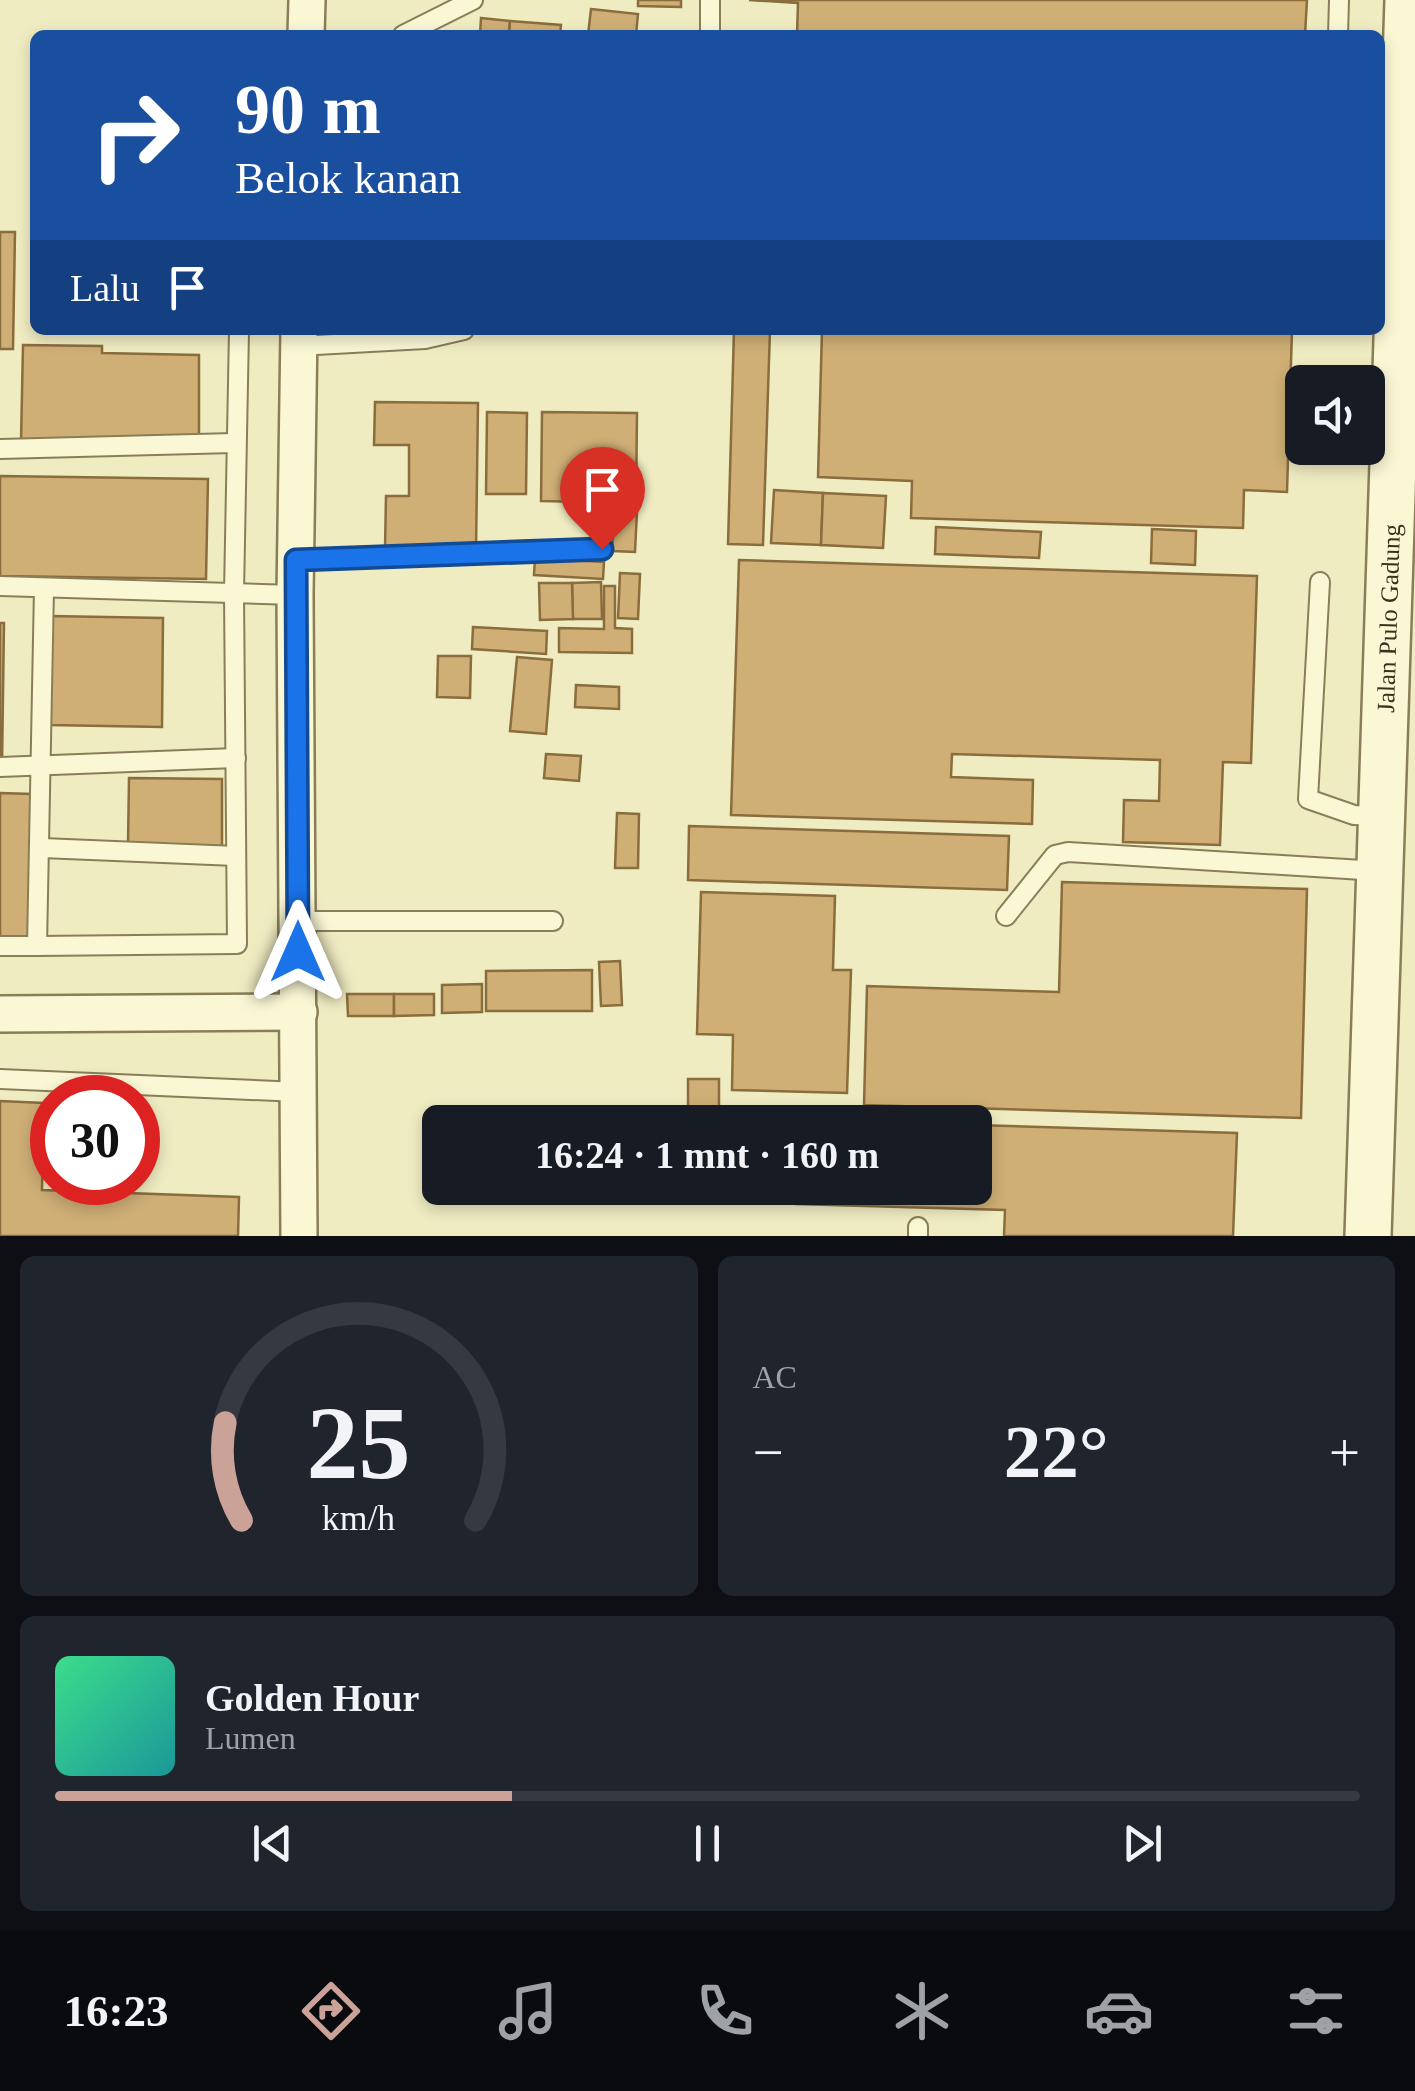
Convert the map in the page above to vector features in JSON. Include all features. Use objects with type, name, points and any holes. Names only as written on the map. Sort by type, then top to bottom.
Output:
[{"type":"street","points":[[306,30],[307,0]]},
{"type":"street","name":"Jalan Pulo Gadung","points":[[1368,1236],[1382,816],[1403,483],[1389,260],[1408,0]]},
{"type":"street","points":[[299,338],[295,578],[299,1236]]},
{"type":"street","points":[[0,1014],[299,1012]]},
{"type":"lane","points":[[413,30],[473,0]]},
{"type":"lane","points":[[710,0],[710,30]]},
{"type":"lane","points":[[1338,0],[1338,30]]},
{"type":"lane","points":[[0,946],[236,944],[234,442],[239,335]]},
{"type":"lane","points":[[299,338],[425,339],[442,335]]},
{"type":"lane","points":[[0,449],[234,442]]},
{"type":"lane","points":[[0,586],[234,592],[295,578],[602,549]]},
{"type":"lane","points":[[1320,582],[1308,799],[1354,815],[1382,816]]},
{"type":"lane","points":[[37,946],[42,848],[44,588]]},
{"type":"lane","points":[[0,768],[236,758]]},
{"type":"lane","points":[[42,848],[236,856]]},
{"type":"lane","points":[[1006,916],[1055,856],[1068,852],[1380,871]]},
{"type":"lane","points":[[298,921],[554,920]]},
{"type":"lane","points":[[0,1079],[299,1092]]},
{"type":"building","points":[[638,0],[681,0],[681,7],[638,6]]},
{"type":"building","points":[[749,0],[1307,0],[1305,30],[797,30],[798,3]]},
{"type":"building","points":[[591,9],[638,14],[636,30],[589,30]]},
{"type":"building","points":[[481,18],[510,21],[509,30],[480,30]]},
{"type":"building","points":[[510,21],[561,25],[560,30],[509,30]]},
{"type":"building","points":[[0,232],[15,232],[13,349],[0,349]]},
{"type":"building","points":[[734,335],[770,335],[763,545],[728,544]]},
{"type":"building","points":[[822,335],[1292,335],[1291,365],[1285,365],[1287,492],[1244,490],[1243,528],[911,518],[912,481],[818,477]]},
{"type":"building","points":[[23,345],[102,346],[102,353],[199,355],[199,437],[21,442]]},
{"type":"building","points":[[375,402],[478,403],[476,550],[385,549],[386,496],[409,496],[409,445],[374,445]]},
{"type":"building","points":[[487,412],[527,413],[526,494],[486,494]]},
{"type":"building","points":[[542,412],[637,413],[636,503],[541,501]]},
{"type":"building","points":[[0,476],[208,479],[206,579],[0,576]]},
{"type":"building","points":[[774,490],[823,493],[821,545],[771,543]]},
{"type":"building","points":[[823,493],[886,496],[883,548],[821,545]]},
{"type":"building","points":[[615,510],[637,511],[635,552],[612,551]]},
{"type":"building","points":[[936,527],[1041,532],[1039,558],[935,554]]},
{"type":"building","points":[[1152,529],[1196,531],[1195,565],[1151,563]]},
{"type":"building","points":[[535,558],[604,562],[603,579],[534,575]]},
{"type":"building","points":[[739,560],[1257,576],[1251,763],[1223,762],[1220,845],[1123,842],[1124,800],[1159,801],[1160,760],[952,754],[951,777],[1033,780],[1032,824],[731,815]]},
{"type":"building","points":[[620,573],[640,574],[638,619],[618,618]]},
{"type":"building","points":[[601,582],[602,619],[573,619],[572,583]]},
{"type":"building","points":[[539,583],[572,583],[573,619],[540,620]]},
{"type":"building","points":[[604,586],[615,586],[615,628],[632,629],[632,653],[559,652],[559,628],[604,629]]},
{"type":"building","points":[[50,616],[163,618],[162,727],[48,725]]},
{"type":"building","points":[[0,623],[4,623],[2,766],[0,766]]},
{"type":"building","points":[[473,627],[547,631],[546,654],[472,649]]},
{"type":"building","points":[[438,656],[471,656],[470,698],[437,697]]},
{"type":"building","points":[[517,657],[552,660],[546,734],[510,731]]},
{"type":"building","points":[[576,685],[619,687],[619,709],[575,707]]},
{"type":"building","points":[[546,754],[581,756],[579,781],[544,778]]},
{"type":"building","points":[[129,778],[222,779],[222,846],[128,845]]},
{"type":"building","points":[[0,793],[33,794],[31,939],[0,939]]},
{"type":"building","points":[[617,813],[639,814],[638,868],[615,868]]},
{"type":"building","points":[[689,826],[1009,836],[1007,890],[688,880]]},
{"type":"building","points":[[1062,882],[1307,889],[1301,1118],[992,1109],[992,1105],[864,1105],[867,986],[1059,992]]},
{"type":"building","points":[[701,892],[835,896],[833,970],[851,970],[847,1093],[732,1090],[733,1035],[697,1034]]},
{"type":"building","points":[[620,961],[622,1005],[601,1006],[599,962]]},
{"type":"building","points":[[592,970],[592,1011],[486,1011],[486,971]]},
{"type":"building","points":[[482,984],[482,1012],[442,1013],[442,985]]},
{"type":"building","points":[[347,994],[394,994],[394,1016],[348,1016]]},
{"type":"building","points":[[394,994],[434,994],[434,1015],[394,1016]]},
{"type":"building","points":[[688,1079],[719,1079],[719,1105],[688,1105]]},
{"type":"building","points":[[0,1101],[30,1102],[30,1205],[160,1205],[160,1194],[239,1197],[238,1236],[0,1236]]},
{"type":"building","points":[[992,1126],[1237,1133],[1233,1236],[1004,1236],[1005,1210],[831,1205],[992,1205]]},
{"type":"route","points":[[298,952],[296,560],[602,549]]}]
